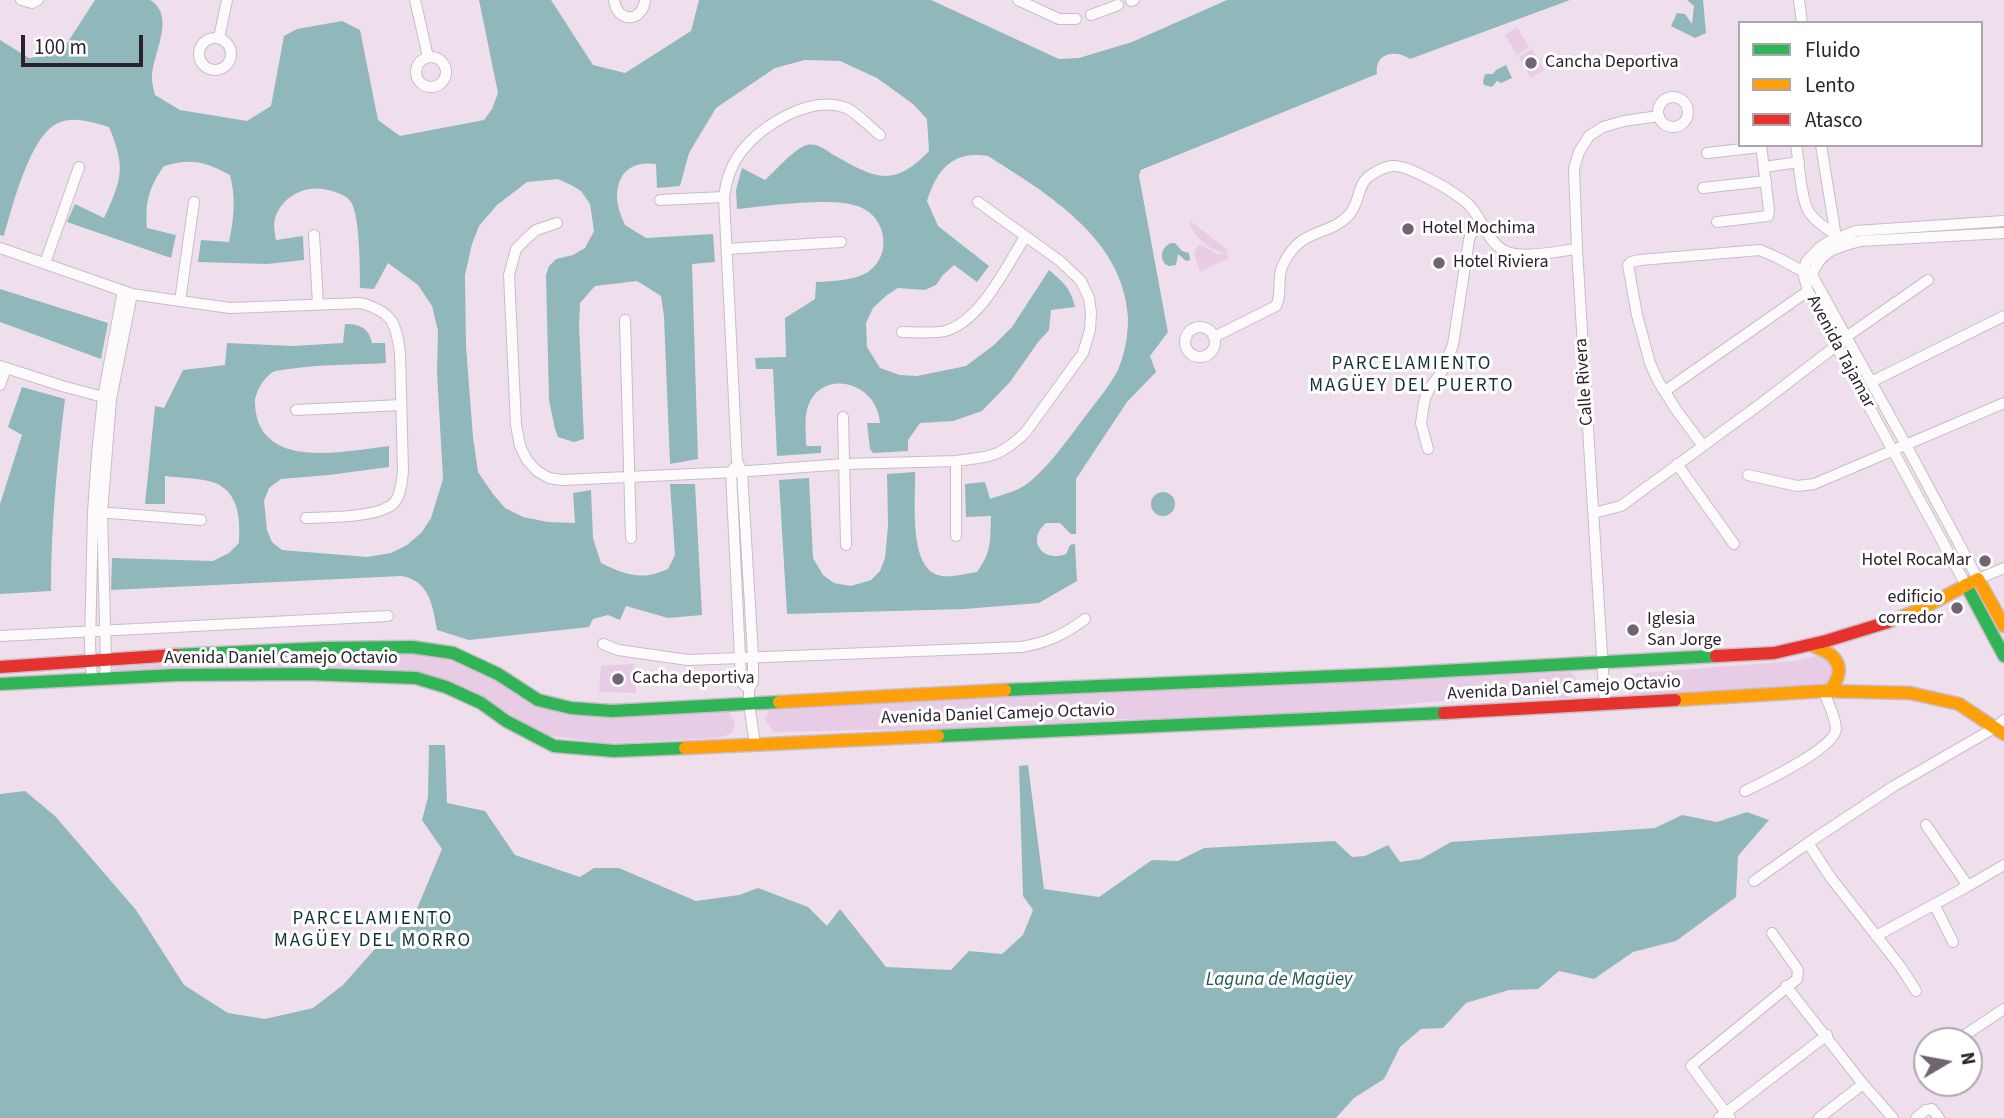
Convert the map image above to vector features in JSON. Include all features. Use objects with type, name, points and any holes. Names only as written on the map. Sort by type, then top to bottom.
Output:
[{"type":"main road","points":[[1972,582],[2004,626]]},
{"type":"main road","points":[[1972,582],[2004,656]]},
{"type":"main road","name":"Avenida Daniel Camejo Octavio","points":[[0,667],[324,648],[412,647],[453,653],[499,674],[538,700],[571,708],[612,711],[1774,653],[1858,633],[1912,613],[1972,582]]},
{"type":"main road","points":[[1812,646],[1826,650],[1836,658],[1839,679],[1827,691]]},
{"type":"main road","name":"Avenida Daniel Camejo Octavio","points":[[0,684],[176,675],[308,674],[416,678],[446,687],[481,703],[506,722],[554,746],[614,751],[1382,717],[1827,691],[1910,692],[1959,704],[2001,727]]},
{"type":"street","points":[[21,0],[32,3],[38,0]]},
{"type":"street","points":[[219,38],[226,0]]},
{"type":"street","points":[[415,0],[428,57]]},
{"type":"street","points":[[614,0],[620,14],[630,17],[639,14],[645,0]]},
{"type":"street","points":[[1018,0],[1059,19],[1076,19]]},
{"type":"street","points":[[1799,0],[1802,21]]},
{"type":"street","points":[[1096,13],[1117,6]]},
{"type":"street","points":[[749,689],[741,682],[737,461],[724,197],[731,169],[741,151],[772,125],[804,107],[827,104],[847,108],[880,135]]},
{"type":"street","name":"Calle Rivera","points":[[1605,704],[1574,169],[1579,152],[1589,136],[1603,127],[1659,116]]},
{"type":"street","points":[[1707,153],[1753,147]]},
{"type":"street","points":[[1717,222],[1768,216],[1761,147]]},
{"type":"street","points":[[1796,147],[1808,211],[1836,240]]},
{"type":"street","points":[[1821,147],[1836,240]]},
{"type":"street","points":[[1764,167],[1799,162]]},
{"type":"street","points":[[1214,337],[1276,306],[1280,299],[1280,270],[1296,245],[1308,236],[1329,229],[1347,218],[1359,200],[1363,182],[1380,169],[1394,165],[1448,190],[1468,204],[1493,241],[1503,250],[1514,254],[1577,249]]},
{"type":"street","points":[[45,264],[79,167]]},
{"type":"street","points":[[1703,188],[1766,181]]},
{"type":"street","points":[[660,200],[724,197]]},
{"type":"street","points":[[180,301],[194,202]]},
{"type":"street","points":[[557,223],[537,230],[516,249],[509,275],[516,425],[520,446],[527,460],[537,471],[549,478],[629,478],[845,464],[956,461],[985,457],[1011,445],[1025,433],[1083,353],[1090,330],[1089,298],[1081,281],[1060,261],[978,202]]},
{"type":"street","name":"Avenida Tajamar","points":[[1972,582],[1893,451],[1836,346],[1808,291],[1806,262],[1819,247],[1856,231],[2004,221]]},
{"type":"street","points":[[1428,449],[1421,423],[1425,398],[1451,353],[1469,240],[1471,233],[1483,226]]},
{"type":"street","name":"Avenida Tajamar","points":[[1836,240],[2004,233]]},
{"type":"street","points":[[314,235],[317,304]]},
{"type":"street","points":[[902,332],[944,331],[967,321],[989,294],[1025,237]]},
{"type":"street","points":[[727,249],[841,242]]},
{"type":"street","points":[[0,248],[128,292],[180,301],[230,308],[361,303],[379,308],[392,321],[400,353],[403,471],[401,489],[394,503],[376,512],[306,518]]},
{"type":"street","points":[[1703,446],[1677,411],[1650,363],[1628,269],[1630,262],[1760,250],[1807,274]]},
{"type":"street","name":"Avenida Tajamar","points":[[1807,274],[1846,337],[1906,445],[1972,582]]},
{"type":"street","points":[[1846,337],[1928,280]]},
{"type":"street","points":[[1665,391],[1808,291]]},
{"type":"street","points":[[98,679],[91,661],[91,631],[98,512],[107,398],[128,292]]},
{"type":"street","points":[[1871,382],[2004,316]]},
{"type":"street","points":[[625,320],[631,538]]},
{"type":"street","points":[[1594,513],[1621,506],[1836,346]]},
{"type":"street","points":[[0,385],[3,367],[107,398]]},
{"type":"street","points":[[1748,475],[1797,486],[1814,484],[2004,403]]},
{"type":"street","points":[[296,410],[401,405]]},
{"type":"street","points":[[842,418],[846,545]]},
{"type":"street","points":[[956,461],[956,536]]},
{"type":"street","points":[[1677,464],[1734,544]]},
{"type":"street","points":[[736,472],[753,656],[753,682],[749,689],[749,704],[755,744]]},
{"type":"street","points":[[98,512],[201,520]]},
{"type":"street","points":[[98,512],[106,660],[98,679]]},
{"type":"street","points":[[1972,582],[2004,568]]},
{"type":"street","points":[[0,636],[388,616]]},
{"type":"street","points":[[603,643],[618,650],[679,659],[709,660],[753,656],[1021,647],[1054,639],[1085,619]]},
{"type":"street","points":[[1745,791],[1777,776],[1821,748],[1835,733],[1827,691]]},
{"type":"street","points":[[1755,881],[1894,786],[2001,727]]},
{"type":"street","points":[[1926,825],[1968,886]]},
{"type":"street","points":[[1808,843],[1916,991]]},
{"type":"street","points":[[1876,936],[2004,864]]},
{"type":"street","points":[[1934,904],[1953,942]]},
{"type":"street","points":[[1772,933],[1798,970],[1797,978],[1693,1063],[1693,1070],[1725,1116],[1827,1035]]},
{"type":"street","points":[[1786,986],[1893,1118]]},
{"type":"street","points":[[1977,1027],[2004,1009]]},
{"type":"street","points":[[1819,1118],[1863,1084]]},
{"type":"street","points":[[1916,1118],[1932,1109],[1939,1118]]},
{"type":"shaded area","name":"Cancha Deportiva","points":[[1517,27],[1529,47],[1517,55],[1505,35]]},
{"type":"shaded area","name":"Cancha Deportiva","points":[[1532,49],[1544,70],[1531,78],[1519,57]]},
{"type":"shaded area","points":[[1189,220],[1228,250],[1223,253],[1206,245],[1193,231]]},
{"type":"shaded area","points":[[1198,245],[1219,255],[1227,252],[1228,258],[1200,272],[1194,253]]},
{"type":"shaded area","points":[[404,652],[445,657],[495,680],[542,707],[589,717],[727,710],[735,722],[732,733],[719,738],[605,743],[547,735],[449,680],[402,670],[205,666],[112,671],[114,667],[364,657]]},
{"type":"shaded area","points":[[1820,655],[1830,657],[1837,669],[1831,682],[1825,686],[1632,696],[1624,685],[1624,680],[1630,674],[1794,661]]},
{"type":"shaded area","name":"Cacha deportiva","points":[[634,664],[636,693],[599,692],[601,666]]},
{"type":"shaded area","points":[[1571,672],[1579,683],[1570,698],[1428,702],[1364,710],[1202,720],[1122,719],[1050,726],[774,732],[765,720],[769,710],[986,695]]},
{"type":"water","points":[[95,0],[150,0],[158,7],[162,25],[153,68],[155,95],[180,110],[247,121],[271,106],[284,36],[297,29],[342,21],[360,30],[378,120],[400,136],[484,120],[492,109],[498,93],[479,0],[551,0],[593,65],[625,73],[691,31],[699,0],[931,0],[1059,59],[1079,58],[1132,42],[1227,0],[1570,0],[1410,59],[1399,54],[1387,55],[1379,61],[1377,74],[1141,170],[1139,175],[1168,332],[1150,356],[1156,372],[1127,402],[1076,479],[1076,534],[1071,534],[1060,523],[1046,523],[1037,536],[1040,548],[1050,555],[1066,554],[1070,545],[1075,544],[1077,581],[1039,603],[964,609],[787,614],[779,480],[809,478],[813,558],[823,575],[834,583],[851,586],[871,580],[880,571],[885,558],[888,526],[887,474],[915,472],[918,545],[928,569],[938,575],[947,576],[977,572],[988,552],[991,516],[966,517],[965,484],[985,482],[990,499],[1016,490],[1032,480],[1056,454],[1106,388],[1118,370],[1127,338],[1128,318],[1123,290],[1113,265],[1098,242],[1058,203],[988,156],[975,155],[956,159],[941,172],[927,201],[938,226],[989,266],[977,282],[954,265],[936,285],[925,290],[898,288],[873,308],[866,323],[867,347],[880,368],[900,375],[917,376],[966,366],[1012,327],[1049,270],[1066,286],[1075,307],[1051,310],[1049,330],[1010,382],[982,411],[953,421],[920,423],[908,440],[908,451],[873,453],[870,449],[867,423],[880,423],[877,409],[860,389],[848,384],[836,384],[815,394],[808,406],[806,444],[821,446],[821,453],[777,456],[773,369],[756,369],[755,358],[786,357],[785,318],[815,299],[816,282],[849,279],[868,272],[881,256],[883,237],[881,227],[869,212],[848,204],[800,203],[737,209],[736,190],[742,168],[765,180],[797,150],[814,145],[859,169],[882,176],[893,175],[916,163],[929,151],[927,119],[913,104],[877,78],[840,61],[805,60],[775,68],[716,108],[689,153],[680,186],[657,188],[656,164],[648,163],[628,170],[618,187],[618,203],[625,225],[646,238],[713,234],[715,262],[692,264],[698,459],[670,464],[661,296],[637,281],[595,286],[580,303],[584,439],[574,442],[558,437],[549,400],[546,275],[549,266],[556,259],[573,255],[585,248],[594,231],[590,204],[581,191],[558,179],[527,182],[497,205],[479,226],[465,275],[466,346],[478,472],[505,508],[523,517],[548,522],[575,523],[573,493],[591,490],[593,538],[601,563],[618,571],[642,576],[668,569],[675,555],[670,484],[695,484],[702,615],[668,618],[626,606],[620,620],[608,615],[593,619],[589,627],[469,640],[437,630],[431,603],[424,589],[410,578],[401,576],[111,590],[112,558],[213,561],[229,553],[239,543],[239,519],[235,504],[227,491],[216,483],[165,476],[165,504],[145,504],[155,406],[164,408],[183,370],[225,365],[227,343],[292,346],[343,343],[345,324],[363,328],[372,343],[385,343],[386,363],[313,366],[277,371],[266,378],[258,391],[255,404],[260,426],[271,440],[287,448],[328,453],[389,446],[389,467],[281,479],[269,488],[264,501],[267,530],[272,542],[282,550],[367,557],[391,553],[407,545],[422,532],[431,518],[443,479],[437,373],[438,331],[432,306],[418,285],[388,263],[374,289],[360,288],[356,219],[351,202],[343,195],[323,189],[306,190],[290,197],[279,210],[274,223],[276,240],[303,236],[304,260],[267,264],[198,262],[201,240],[229,242],[234,208],[230,175],[198,162],[164,166],[149,195],[147,228],[176,235],[171,258],[67,222],[75,204],[104,218],[120,173],[118,153],[109,127],[82,120],[69,120],[56,124],[38,144],[23,175],[4,236],[0,235],[0,40],[29,58],[60,54]]},
{"type":"water","points":[[1687,0],[1703,0],[1706,33],[1695,38],[1671,26],[1677,13],[1685,14],[1692,24],[1694,6]]},
{"type":"water","points":[[1506,65],[1512,78],[1501,83],[1497,81],[1492,87],[1484,85],[1485,74],[1493,74]]},
{"type":"water","points":[[1171,243],[1189,253],[1190,260],[1186,261],[1178,254],[1176,265],[1165,264],[1162,252]]},
{"type":"water","points":[[0,289],[108,323],[101,359],[0,322]]},
{"type":"water","points":[[22,387],[65,399],[55,495],[51,591],[0,594],[0,504],[22,435],[8,427]]},
{"type":"water","points":[[1163,492],[1171,496],[1175,504],[1171,512],[1163,516],[1155,512],[1151,504],[1155,496]]},
{"type":"water","name":"Laguna de Magüey","points":[[429,745],[445,745],[447,803],[485,811],[515,855],[580,877],[594,868],[619,868],[696,901],[739,895],[758,888],[808,907],[827,926],[840,909],[886,967],[951,970],[969,951],[1002,954],[1023,935],[1033,910],[1023,896],[1019,766],[1028,765],[1044,889],[1099,897],[1152,860],[1178,861],[1204,848],[1335,841],[1352,857],[1365,856],[1388,845],[1400,862],[1421,859],[1451,842],[1655,828],[1682,815],[1717,822],[1747,812],[1769,820],[1738,856],[1736,897],[1676,941],[1633,952],[1594,979],[1559,971],[1538,989],[1509,990],[1466,1003],[1443,1028],[1421,1029],[1400,1047],[1384,1079],[1354,1098],[1336,1118],[0,1118],[0,794],[25,791],[55,816],[136,910],[184,985],[228,1013],[265,1019],[313,1008],[343,985],[374,950],[416,911],[442,849],[422,820],[428,797]]},
{"type":"pier","points":[[1166,160],[1167,162],[1142,175],[1171,333],[1168,332],[1139,175],[1141,170]]},
{"type":"traffic: fast","points":[[1966,585],[2004,656]]},
{"type":"traffic: fast","points":[[175,655],[412,647],[453,653],[498,674],[538,700],[571,708],[612,711],[779,702]]},
{"type":"traffic: fast","points":[[1005,690],[1387,674],[1716,656]]},
{"type":"traffic: fast","points":[[0,684],[176,675],[308,674],[416,678],[446,687],[481,703],[506,721],[554,746],[614,751],[685,748]]},
{"type":"traffic: fast","points":[[938,736],[1444,713]]},
{"type":"traffic: slow","points":[[1888,622],[1919,610],[1978,579],[2004,626]]},
{"type":"traffic: slow","points":[[1813,646],[1829,653],[1837,663],[1838,675],[1830,691]]},
{"type":"traffic: slow","points":[[779,702],[1005,690]]},
{"type":"traffic: slow","points":[[1675,700],[1824,691],[1910,693],[1959,704],[2004,734]]},
{"type":"traffic: slow","points":[[685,748],[938,736]]},
{"type":"traffic: jam","points":[[1716,656],[1774,653],[1888,622]]},
{"type":"traffic: jam","points":[[0,667],[175,655]]},
{"type":"traffic: jam","points":[[1444,713],[1675,700]]},
{"type":"place","name":"Cancha Deportiva","points":[[1531,63]]},
{"type":"place","name":"Hotel Mochima","points":[[1408,229]]},
{"type":"place","name":"Hotel Riviera","points":[[1439,263]]},
{"type":"place","name":"Hotel RocaMar","points":[[1985,561]]},
{"type":"place","name":"edificio corredor","points":[[1957,608]]},
{"type":"place","name":"Iglesia San Jorge","points":[[1633,630]]},
{"type":"place","name":"Cacha deportiva","points":[[618,679]]},
{"type":"district","name":"PARCELAMIENTO MAGÜEY DEL PUERTO","points":[[1412,376]]},
{"type":"district","name":"PARCELAMIENTO MAGÜEY DEL MORRO","points":[[373,931]]}]
